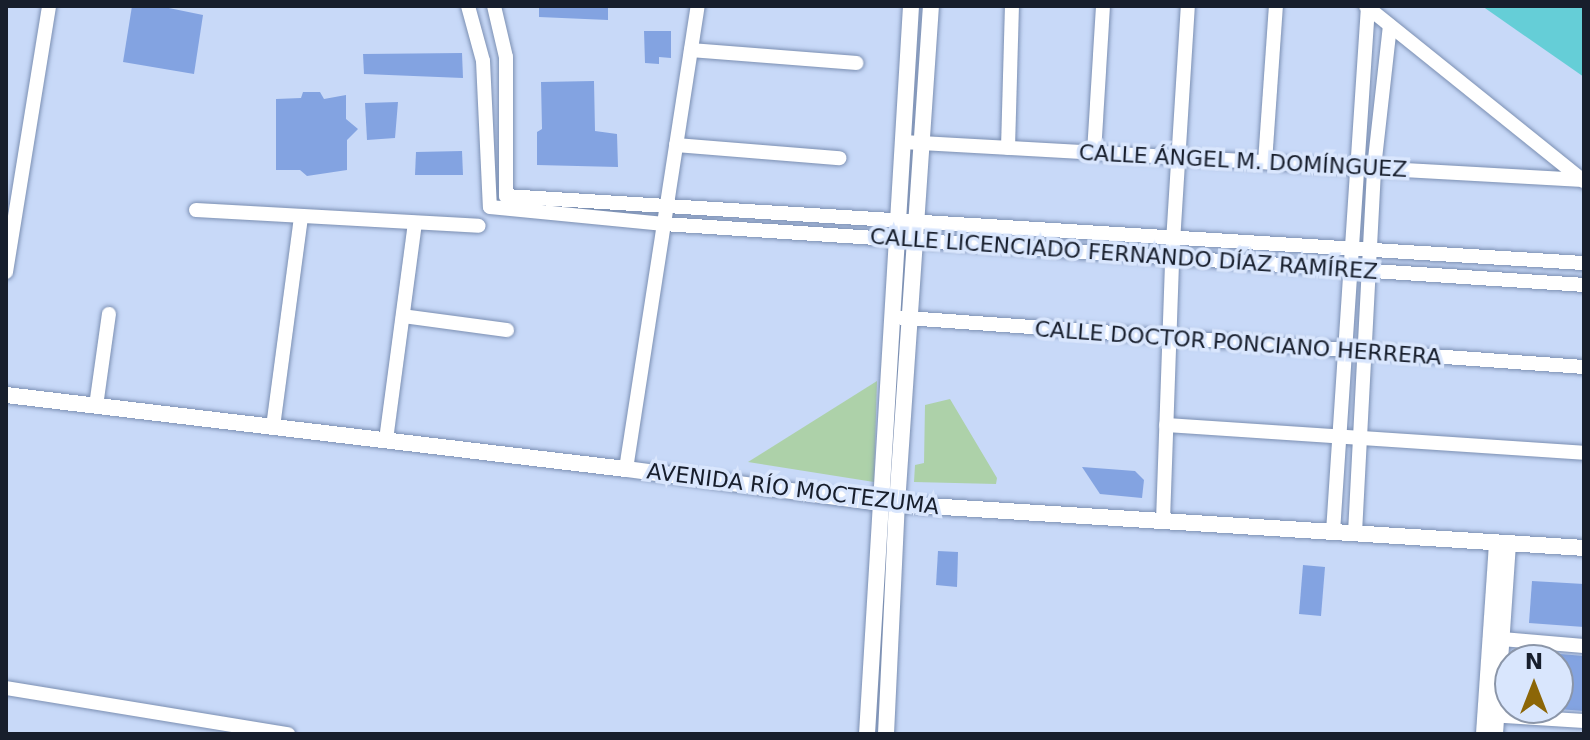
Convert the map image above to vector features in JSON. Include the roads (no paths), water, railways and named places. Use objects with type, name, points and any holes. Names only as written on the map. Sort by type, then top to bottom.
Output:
[{"type":"street","points":[[6,272],[49,6]]},
{"type":"street","name":"CALLE LICENCIADO FERNANDO DÍAZ RAMÍREZ","points":[[468,6],[483,61],[490,207],[664,224],[1584,285]]},
{"type":"street","name":"CALLE LICENCIADO FERNANDO DÍAZ RAMÍREZ","points":[[494,6],[506,57],[506,196],[1584,263]]},
{"type":"street","points":[[626,469],[698,6]]},
{"type":"street","points":[[886,734],[893,317],[911,6]]},
{"type":"street","points":[[867,734],[911,319],[931,6]]},
{"type":"street","points":[[1008,148],[1012,6]]},
{"type":"street","points":[[1094,153],[1103,6]]},
{"type":"street","points":[[1163,521],[1172,258],[1188,6]]},
{"type":"street","points":[[1265,162],[1276,6]]},
{"type":"street","points":[[1367,6],[1583,180]]},
{"type":"street","points":[[1333,532],[1367,6]]},
{"type":"street","points":[[1355,533],[1374,168],[1390,26]]},
{"type":"street","points":[[691,50],[856,63]]},
{"type":"street","name":"CALLE ÁNGEL M. DOMÍNGUEZ","points":[[903,142],[1583,180]]},
{"type":"street","points":[[676,145],[839,158]]},
{"type":"street","points":[[196,210],[479,226]]},
{"type":"street","points":[[273,427],[301,217]]},
{"type":"street","points":[[386,440],[415,223]]},
{"type":"street","points":[[96,406],[109,314]]},
{"type":"street","points":[[403,316],[507,330]]},
{"type":"street","name":"CALLE DOCTOR PONCIANO HERRERA","points":[[893,317],[1171,340],[1584,367]]},
{"type":"street","name":"AVENIDA RÍO MOCTEZUMA","points":[[6,395],[626,469],[889,504],[1584,548]]},
{"type":"street","points":[[1166,425],[1584,453]]},
{"type":"street","points":[[1483,734],[1491,715],[1502,639],[1503,543]]},
{"type":"street","points":[[1496,734],[1491,715],[1503,543]]},
{"type":"street","points":[[1502,639],[1584,646]]},
{"type":"street","points":[[6,688],[288,734]]},
{"type":"street","points":[[1491,715],[1584,721]]}]
